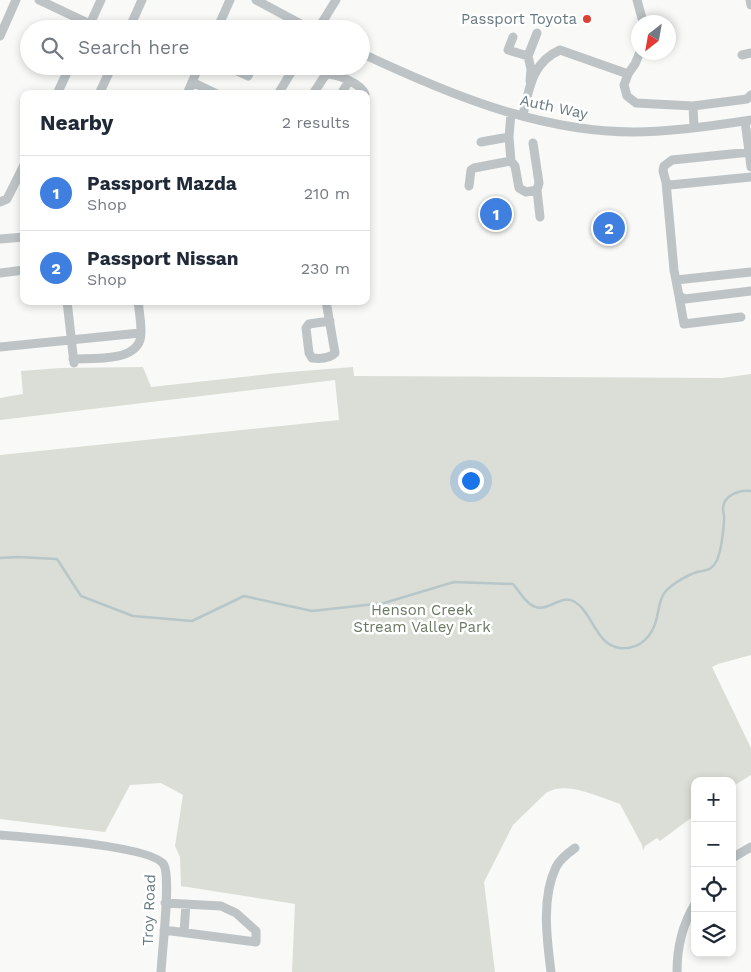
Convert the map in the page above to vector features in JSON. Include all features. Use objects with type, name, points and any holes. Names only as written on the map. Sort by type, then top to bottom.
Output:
[{"type":"street","points":[[0,36],[16,0]]},
{"type":"street","points":[[39,0],[77,20]]},
{"type":"street","points":[[92,20],[101,0]]},
{"type":"street","points":[[133,20],[142,0]]},
{"type":"street","points":[[220,20],[230,0]]},
{"type":"street","points":[[256,0],[293,20]]},
{"type":"street","points":[[324,20],[336,0]]},
{"type":"street","points":[[637,0],[641,15]]},
{"type":"street","points":[[750,0],[751,5]]},
{"type":"street","points":[[522,115],[530,81],[531,69],[528,56],[537,33]]},
{"type":"street","points":[[513,37],[508,50],[528,56]]},
{"type":"street","points":[[530,81],[543,62],[551,54],[560,50],[628,74]]},
{"type":"street","name":"Auth Way","points":[[370,57],[452,93],[511,113],[563,126],[634,132],[748,121]]},
{"type":"street","points":[[636,60],[624,85],[628,96],[636,103],[693,106],[747,99],[751,95]]},
{"type":"street","points":[[59,90],[66,75]]},
{"type":"street","points":[[101,90],[108,75]]},
{"type":"street","points":[[189,90],[195,75]]},
{"type":"street","points":[[280,90],[290,75]]},
{"type":"street","points":[[316,90],[327,75]]},
{"type":"street","points":[[338,75],[363,90]]},
{"type":"street","points":[[343,90],[349,81]]},
{"type":"street","points":[[192,82],[209,90]]},
{"type":"street","points":[[693,106],[694,127]]},
{"type":"street","points":[[511,113],[509,137],[511,161],[515,166],[519,188],[526,192],[537,190]]},
{"type":"street","points":[[748,121],[751,167]]},
{"type":"street","points":[[481,142],[509,137]]},
{"type":"street","points":[[533,143],[539,183],[537,190],[540,217]]},
{"type":"street","points":[[741,318],[684,324],[676,280],[666,182],[663,171],[664,166],[672,160],[750,152]]},
{"type":"street","points":[[468,186],[471,170],[474,168],[511,161]]},
{"type":"street","points":[[0,202],[7,199],[20,173]]},
{"type":"street","points":[[666,182],[670,185],[751,177]]},
{"type":"street","points":[[0,239],[20,236]]},
{"type":"street","points":[[0,273],[20,270]]},
{"type":"street","points":[[676,280],[751,272]]},
{"type":"street","points":[[679,296],[685,299],[751,291]]},
{"type":"street","points":[[67,305],[74,362],[119,356],[136,348],[141,339],[138,305]]},
{"type":"street","points":[[327,305],[330,321],[335,353],[331,357],[312,358],[309,353],[306,328],[309,324],[330,321]]},
{"type":"street","points":[[0,347],[140,333]]},
{"type":"street","name":"Troy Road","points":[[0,835],[93,844],[147,854],[163,863],[165,868],[165,903],[161,972]]},
{"type":"street","points":[[736,856],[751,847]]},
{"type":"street","points":[[551,972],[546,922],[550,891],[556,867],[575,848]]},
{"type":"street","points":[[164,930],[256,942],[256,931],[236,913],[221,906],[165,903]]},
{"type":"street","points":[[184,932],[186,904]]},
{"type":"street","points":[[677,972],[681,932],[691,912]]},
{"type":"green space","name":"Henson Creek Stream Valley Park","points":[[143,367],[151,387],[353,367],[354,376],[722,378],[751,374],[751,655],[712,667],[751,748],[751,775],[736,784],[736,777],[691,777],[691,818],[660,841],[657,838],[645,846],[643,851],[642,845],[620,804],[573,789],[554,789],[546,793],[513,825],[484,882],[495,972],[292,972],[295,904],[181,886],[180,857],[175,846],[183,795],[161,783],[130,785],[105,832],[0,819],[0,455],[339,420],[335,380],[0,420],[0,398],[23,394],[21,371],[60,368]]},
{"type":"waterway","points":[[0,558],[57,559],[81,596],[133,616],[192,621],[244,596],[312,611],[384,603],[454,582],[513,584],[526,600],[536,607],[542,608],[563,600],[573,601],[585,612],[605,641],[612,646],[627,648],[634,647],[649,636],[655,624],[662,598],[668,589],[684,578],[697,572],[708,570],[714,565],[718,558],[723,536],[724,504],[732,494],[751,491]]},
{"type":"place","name":"Passport Toyota","points":[[587,19]]},
{"type":"place","name":"Passport Mazda","points":[[496,214]]},
{"type":"place","name":"Passport Nissan","points":[[609,228]]}]
